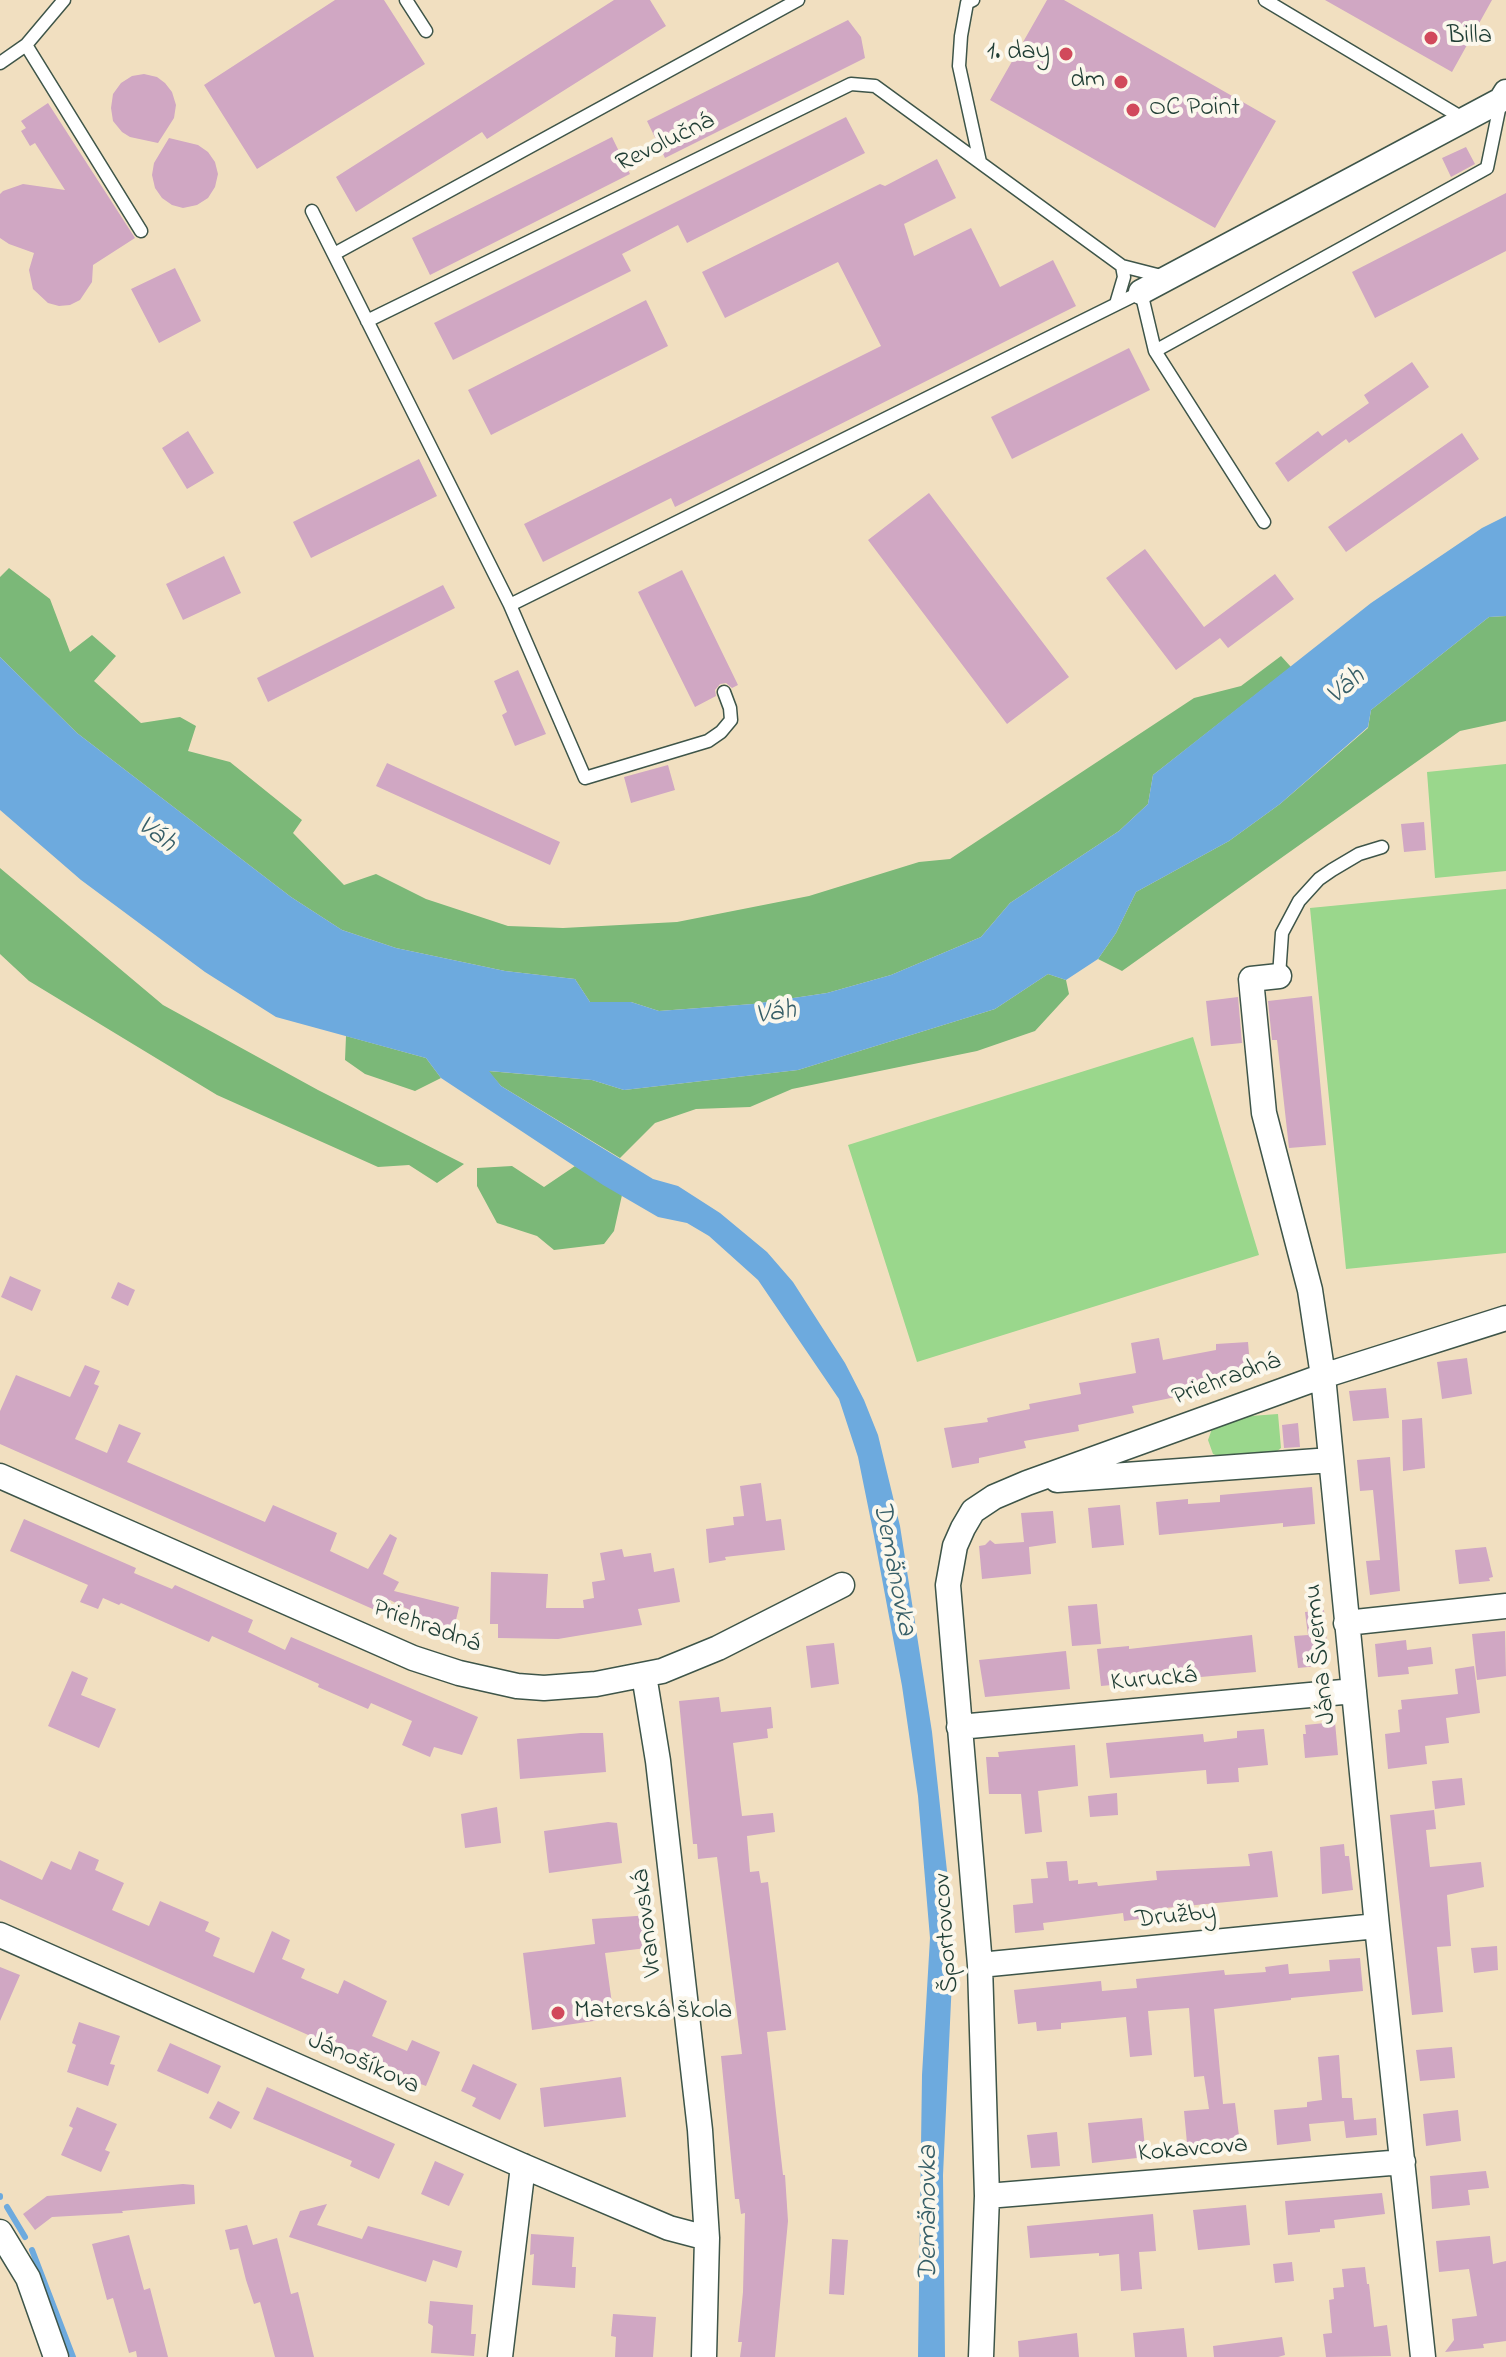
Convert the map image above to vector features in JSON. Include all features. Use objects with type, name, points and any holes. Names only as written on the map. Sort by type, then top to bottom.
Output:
[{"type":"street","points":[[1141,292],[1504,96]]},
{"type":"street","name":"Jána Švermu","points":[[1279,976],[1251,979],[1264,1113],[1310,1290],[1323,1376],[1423,2357]]},
{"type":"street","name":"Priehradná","points":[[973,1511],[994,1497],[1027,1483],[1323,1376],[1506,1318]]},
{"type":"street","points":[[1027,1483],[1331,1460]]},
{"type":"street","name":"Priehradná","points":[[0,1476],[436,1666],[504,1684],[544,1688],[609,1683],[644,1675],[718,1648],[842,1585]]},
{"type":"street","name":"Športovcov","points":[[973,1511],[955,1546],[948,1585],[980,1965],[987,2196],[981,2357]]},
{"type":"street","points":[[1346,1623],[1506,1606]]},
{"type":"street","name":"Vranovská","points":[[644,1675],[658,1761],[700,2130],[707,2238],[704,2357]]},
{"type":"street","name":"Kurucká","points":[[959,1727],[1354,1691]]},
{"type":"street","name":"Družby","points":[[980,1965],[1377,1926]]},
{"type":"street","name":"Jánošíkova","points":[[0,1935],[523,2166],[669,2228],[707,2238]]},
{"type":"street","name":"Kokavcova","points":[[987,2196],[1403,2162]]},
{"type":"street","points":[[500,2357],[523,2166]]},
{"type":"street","points":[[0,2232],[28,2278],[56,2357]]},
{"type":"lane","points":[[0,63],[26,45],[64,0]]},
{"type":"lane","points":[[406,0],[426,31]]},
{"type":"lane","points":[[334,254],[798,0]]},
{"type":"lane","points":[[1265,0],[1464,119]]},
{"type":"lane","points":[[1288,12],[1296,0]]},
{"type":"lane","points":[[969,1],[961,36],[959,66],[980,162]]},
{"type":"lane","points":[[26,45],[141,231]]},
{"type":"lane","name":"Revolučná","points":[[367,321],[851,84],[875,86],[1122,266],[1168,277]]},
{"type":"lane","points":[[1155,351],[1487,168],[1504,96]]},
{"type":"lane","points":[[312,211],[510,605],[585,778],[708,741],[731,720],[724,692]]},
{"type":"lane","points":[[1116,304],[1124,277],[1122,266]]},
{"type":"lane","points":[[510,605],[1141,292],[1155,351],[1264,522]]},
{"type":"lane","points":[[1279,976],[1282,933],[1299,901],[1332,870],[1359,854],[1382,847]]},
{"type":"green space","points":[[9,568],[50,599],[70,652],[92,635],[116,656],[94,681],[141,723],[180,717],[196,726],[188,751],[230,762],[302,820],[293,833],[344,885],[376,874],[426,899],[508,926],[563,928],[677,922],[809,896],[919,862],[950,859],[1194,698],[1241,686],[1281,656],[1291,667],[1153,775],[1148,804],[1119,831],[1010,903],[981,937],[891,975],[827,993],[753,1004],[659,1011],[631,1002],[590,1002],[575,979],[505,971],[396,948],[342,930],[291,897],[77,733],[0,657],[0,577]]},
{"type":"green space","points":[[1506,616],[1506,721],[1460,731],[1122,971],[1098,959],[1116,933],[1136,892],[1229,841],[1280,804],[1368,728],[1371,710],[1489,617]]},
{"type":"green space","points":[[1506,764],[1506,871],[1435,878],[1427,772]]},
{"type":"green space","points":[[0,868],[163,1005],[318,1090],[464,1164],[437,1183],[409,1165],[378,1167],[217,1095],[29,981],[0,954]]},
{"type":"green space","points":[[1506,889],[1506,1253],[1346,1269],[1310,908]]},
{"type":"green space","points":[[1048,974],[1066,980],[1069,994],[1035,1031],[977,1051],[792,1089],[750,1107],[696,1109],[655,1123],[620,1158],[501,1086],[488,1071],[592,1080],[624,1090],[798,1070],[995,1009]]},
{"type":"green space","points":[[346,1036],[426,1058],[441,1078],[415,1091],[365,1074],[345,1060]]},
{"type":"green space","points":[[1193,1037],[1259,1255],[917,1362],[848,1145]]},
{"type":"green space","points":[[512,1166],[544,1187],[575,1166],[622,1195],[614,1231],[604,1244],[554,1250],[537,1236],[497,1223],[477,1186],[477,1168]]},
{"type":"green space","points":[[1278,1414],[1281,1448],[1274,1454],[1223,1458],[1213,1454],[1208,1440],[1213,1426],[1237,1417]]},
{"type":"water","points":[[1506,516],[1506,616],[1489,617],[1371,710],[1368,727],[1280,804],[1229,841],[1136,892],[1116,933],[1098,959],[1066,980],[1048,974],[995,1009],[798,1070],[624,1090],[592,1080],[489,1071],[501,1086],[653,1179],[678,1186],[720,1213],[767,1252],[793,1282],[845,1363],[878,1435],[900,1526],[932,1732],[954,1936],[943,2175],[945,2357],[918,2357],[922,2075],[930,1938],[918,1796],[902,1686],[858,1457],[839,1399],[758,1280],[709,1236],[687,1223],[658,1217],[603,1185],[441,1078],[426,1058],[276,1017],[205,972],[81,880],[0,810],[0,657],[77,733],[291,897],[342,930],[396,948],[505,971],[575,979],[590,1002],[631,1002],[659,1011],[753,1004],[827,993],[891,975],[981,937],[1010,903],[1119,831],[1148,804],[1153,775],[1371,603],[1482,528]]},
{"type":"building","points":[[335,0],[384,0],[425,64],[257,169],[204,85]]},
{"type":"building","points":[[614,0],[650,0],[666,26],[487,139],[482,132],[356,212],[336,177]]},
{"type":"building","name":"OC Point","points":[[1047,0],[1064,0],[1276,121],[1215,228],[990,100]]},
{"type":"building","name":"Billa","points":[[1325,0],[1492,0],[1452,72]]},
{"type":"building","points":[[848,20],[861,37],[865,58],[665,158],[647,121]]},
{"type":"building","points":[[144,74],[165,83],[176,105],[174,118],[158,143],[130,137],[113,121],[113,94],[121,83],[132,76]]},
{"type":"building","points":[[48,103],[135,238],[93,265],[92,282],[80,300],[59,306],[48,303],[33,289],[29,270],[34,253],[0,238],[0,194],[3,191],[23,184],[65,190],[35,143],[30,146],[21,131],[26,128],[21,121]]},
{"type":"building","points":[[846,117],[865,153],[687,243],[678,225],[622,254],[631,271],[453,360],[434,323]]},
{"type":"building","points":[[612,137],[630,174],[430,275],[412,238]]},
{"type":"building","points":[[169,138],[198,145],[215,162],[218,174],[215,187],[208,198],[197,205],[183,208],[172,205],[155,188],[152,175],[154,163]]},
{"type":"building","points":[[1466,147],[1475,164],[1451,177],[1442,158]]},
{"type":"building","points":[[937,159],[956,198],[904,224],[914,256],[971,228],[1000,287],[1053,260],[1076,306],[675,507],[671,498],[543,562],[524,524],[881,346],[838,262],[725,318],[702,272]]},
{"type":"building","points":[[1506,193],[1506,251],[1375,318],[1352,272]]},
{"type":"building","points":[[175,268],[201,321],[159,343],[131,289]]},
{"type":"building","points":[[646,300],[668,346],[491,435],[468,390]]},
{"type":"building","points":[[1129,348],[1150,390],[1012,459],[991,417]]},
{"type":"building","points":[[1412,362],[1429,387],[1349,443],[1346,439],[1288,482],[1275,463],[1318,431],[1322,436],[1369,403],[1364,395]]},
{"type":"building","points":[[188,431],[214,473],[187,489],[162,448]]},
{"type":"building","points":[[1462,433],[1479,459],[1346,552],[1328,527]]},
{"type":"building","points":[[419,459],[437,496],[311,558],[293,522]]},
{"type":"building","points":[[929,493],[1069,677],[1007,724],[868,540]]},
{"type":"building","points":[[1145,549],[1204,627],[1275,574],[1294,599],[1228,648],[1220,638],[1176,670],[1106,578]]},
{"type":"building","points":[[224,556],[241,593],[183,620],[166,584]]},
{"type":"building","points":[[682,570],[738,685],[732,688],[726,683],[720,684],[715,690],[716,696],[695,707],[638,592]]},
{"type":"building","points":[[443,585],[455,608],[268,702],[257,678]]},
{"type":"building","points":[[518,670],[546,734],[515,746],[502,715],[507,712],[494,681]]},
{"type":"building","points":[[387,763],[560,842],[550,865],[376,786]]},
{"type":"building","points":[[668,765],[675,790],[631,803],[624,777]]},
{"type":"building","points":[[1424,822],[1426,850],[1404,852],[1401,824]]},
{"type":"building","points":[[1312,996],[1326,1145],[1289,1148],[1277,1040],[1272,1040],[1268,1001]]},
{"type":"building","points":[[1238,997],[1242,1043],[1211,1046],[1206,1001]]},
{"type":"building","points":[[10,1276],[41,1290],[32,1311],[1,1297]]},
{"type":"building","points":[[118,1282],[135,1290],[128,1306],[111,1298]]},
{"type":"building","points":[[1159,1338],[1163,1360],[1216,1350],[1216,1344],[1248,1342],[1251,1377],[1193,1384],[1195,1393],[1132,1406],[1134,1413],[1078,1425],[1079,1431],[1024,1441],[1026,1448],[979,1458],[979,1463],[952,1468],[944,1428],[988,1422],[987,1418],[1030,1409],[1029,1404],[1081,1394],[1079,1383],[1136,1373],[1131,1343]]},
{"type":"building","points":[[1467,1358],[1472,1394],[1442,1399],[1437,1362]]},
{"type":"building","points":[[85,1365],[100,1371],[94,1384],[99,1386],[75,1439],[107,1453],[119,1424],[141,1433],[127,1462],[265,1522],[273,1505],[337,1533],[330,1551],[368,1569],[390,1534],[397,1538],[383,1574],[399,1582],[394,1591],[459,1607],[452,1637],[418,1629],[421,1616],[390,1600],[384,1614],[0,1444],[0,1411],[16,1375],[70,1397]]},
{"type":"building","points":[[1386,1388],[1389,1418],[1353,1421],[1349,1391]]},
{"type":"building","points":[[1422,1418],[1425,1468],[1403,1471],[1402,1420]]},
{"type":"building","points":[[1298,1423],[1300,1447],[1284,1448],[1282,1425]]},
{"type":"building","points":[[1390,1457],[1400,1591],[1370,1595],[1366,1561],[1380,1560],[1373,1490],[1360,1491],[1357,1460]]},
{"type":"building","points":[[761,1483],[766,1521],[781,1519],[785,1550],[725,1557],[726,1560],[709,1563],[706,1529],[734,1525],[733,1517],[744,1516],[740,1486]]},
{"type":"building","points":[[1312,1487],[1315,1524],[1283,1527],[1283,1523],[1159,1535],[1156,1502],[1188,1499],[1188,1504],[1220,1502],[1220,1495]]},
{"type":"building","points":[[1120,1505],[1124,1545],[1092,1548],[1088,1508]]},
{"type":"building","points":[[1053,1511],[1056,1543],[1029,1547],[1031,1574],[982,1579],[979,1546],[990,1540],[995,1544],[1024,1542],[1021,1513]]},
{"type":"building","points":[[24,1519],[136,1568],[134,1573],[172,1589],[175,1585],[253,1620],[248,1632],[285,1650],[291,1637],[478,1717],[462,1755],[434,1747],[430,1757],[402,1745],[412,1721],[371,1703],[368,1709],[212,1636],[209,1642],[103,1598],[98,1609],[80,1602],[88,1585],[10,1551]]},
{"type":"building","points":[[1486,1547],[1493,1577],[1489,1578],[1490,1581],[1459,1584],[1455,1550]]},
{"type":"building","points":[[622,1549],[624,1557],[651,1553],[654,1572],[674,1568],[680,1602],[638,1609],[642,1625],[558,1639],[498,1638],[498,1624],[490,1624],[491,1572],[548,1574],[546,1608],[584,1608],[583,1600],[594,1598],[592,1582],[605,1580],[600,1553]]},
{"type":"building","points":[[1097,1604],[1101,1644],[1072,1646],[1068,1606]]},
{"type":"building","points":[[1324,1610],[1329,1665],[1298,1668],[1294,1636],[1308,1635],[1305,1612]]},
{"type":"building","points":[[1505,1631],[1506,1676],[1477,1680],[1472,1634]]},
{"type":"building","points":[[1252,1635],[1256,1672],[1101,1686],[1097,1649],[1129,1646],[1129,1649]]},
{"type":"building","points":[[1406,1640],[1407,1650],[1431,1647],[1433,1664],[1408,1667],[1409,1674],[1378,1677],[1375,1644]]},
{"type":"building","points":[[834,1643],[839,1684],[811,1688],[806,1646]]},
{"type":"building","points":[[1066,1651],[1070,1689],[985,1697],[979,1660]]},
{"type":"building","points":[[1474,1666],[1480,1713],[1446,1718],[1449,1743],[1425,1746],[1427,1764],[1388,1769],[1385,1734],[1400,1732],[1398,1710],[1402,1709],[1401,1700],[1458,1694],[1455,1669]]},
{"type":"building","points":[[72,1671],[88,1678],[81,1695],[116,1709],[99,1748],[48,1726]]},
{"type":"building","points":[[719,1697],[721,1712],[771,1707],[773,1728],[767,1729],[768,1738],[733,1743],[742,1816],[773,1813],[775,1832],[747,1836],[750,1872],[759,1871],[761,1883],[768,1882],[786,2030],[767,2032],[788,2221],[775,2357],[740,2357],[742,2342],[738,2342],[745,2213],[741,2214],[739,2199],[735,2199],[721,2056],[742,2054],[717,1857],[698,1859],[697,1844],[693,1844],[679,1701]]},
{"type":"building","points":[[1335,1722],[1338,1755],[1305,1758],[1305,1725]]},
{"type":"building","points":[[1264,1729],[1268,1765],[1238,1768],[1239,1782],[1207,1784],[1206,1770],[1110,1778],[1106,1743],[1203,1734],[1204,1742],[1237,1738],[1237,1731]]},
{"type":"building","points":[[603,1733],[606,1772],[520,1779],[517,1739]]},
{"type":"building","points":[[1075,1745],[1078,1786],[1038,1791],[1042,1832],[1025,1834],[1021,1794],[989,1794],[986,1757],[999,1757],[998,1752]]},
{"type":"building","points":[[1462,1778],[1465,1805],[1435,1809],[1432,1781]]},
{"type":"building","points":[[1117,1793],[1118,1815],[1090,1817],[1088,1796]]},
{"type":"building","points":[[497,1807],[501,1843],[465,1848],[461,1814]]},
{"type":"building","points":[[1434,1810],[1436,1829],[1426,1830],[1430,1867],[1481,1862],[1484,1887],[1447,1895],[1451,1946],[1437,1947],[1443,2012],[1412,2015],[1390,1815]]},
{"type":"building","points":[[617,1823],[622,1863],[549,1873],[544,1831]]},
{"type":"building","points":[[1344,1844],[1345,1856],[1349,1856],[1353,1890],[1322,1894],[1320,1847]]},
{"type":"building","points":[[79,1851],[99,1860],[95,1870],[124,1883],[112,1910],[149,1926],[160,1901],[209,1922],[205,1931],[220,1938],[213,1956],[254,1973],[272,1931],[290,1940],[282,1959],[305,1969],[301,1978],[338,1994],[344,1980],[387,2001],[372,2036],[407,2051],[412,2040],[440,2052],[426,2086],[402,2077],[377,2057],[374,2064],[0,1899],[0,1860],[42,1880],[51,1861],[71,1870]]},
{"type":"building","points":[[1272,1851],[1278,1897],[1155,1909],[1156,1917],[1124,1921],[1123,1913],[1043,1923],[1044,1930],[1015,1933],[1013,1905],[1033,1903],[1031,1879],[1048,1878],[1046,1862],[1067,1861],[1069,1881],[1078,1880],[1078,1884],[1097,1882],[1098,1886],[1157,1880],[1156,1871],[1250,1866],[1248,1854]]},
{"type":"building","points":[[651,1915],[655,1947],[605,1953],[614,2018],[532,2030],[523,1953],[595,1944],[592,1919]]},
{"type":"building","points":[[1497,1946],[1498,1970],[1474,1973],[1471,1948]]},
{"type":"building","points":[[1360,1958],[1363,1991],[1214,2009],[1223,2104],[1235,2103],[1240,2144],[1214,2147],[1215,2151],[1188,2154],[1184,2111],[1209,2109],[1204,2076],[1194,2077],[1189,2008],[1148,2011],[1152,2055],[1130,2057],[1126,2017],[1061,2023],[1061,2029],[1037,2031],[1036,2022],[1018,2024],[1014,1990],[1101,1981],[1102,1991],[1137,1988],[1136,1979],[1224,1970],[1225,1975],[1266,1972],[1265,1967],[1288,1964],[1289,1974],[1330,1971],[1329,1960]]},
{"type":"building","points":[[0,1967],[20,1975],[0,2021]]},
{"type":"building","points":[[79,2022],[120,2036],[110,2064],[115,2065],[108,2086],[67,2072],[76,2045],[72,2043]]},
{"type":"building","points":[[170,2043],[221,2066],[208,2094],[157,2071]]},
{"type":"building","points":[[1452,2047],[1455,2078],[1420,2081],[1416,2050]]},
{"type":"building","points":[[1339,2055],[1342,2098],[1352,2098],[1354,2120],[1376,2118],[1377,2135],[1346,2138],[1344,2121],[1309,2124],[1311,2141],[1277,2145],[1274,2110],[1307,2107],[1307,2102],[1322,2100],[1318,2057]]},
{"type":"building","points":[[473,2064],[517,2084],[500,2120],[472,2106],[476,2098],[461,2091]]},
{"type":"building","points":[[621,2077],[626,2117],[544,2127],[540,2088]]},
{"type":"building","points":[[267,2087],[395,2144],[379,2179],[350,2166],[352,2161],[253,2119]]},
{"type":"building","points":[[218,2101],[240,2112],[231,2129],[209,2118]]},
{"type":"building","points":[[77,2107],[117,2124],[105,2150],[110,2152],[101,2172],[61,2155],[73,2128],[69,2126]]},
{"type":"building","points":[[1458,2110],[1461,2141],[1426,2146],[1423,2114]]},
{"type":"building","points":[[1142,2118],[1146,2157],[1092,2163],[1088,2123]]},
{"type":"building","points":[[1057,2132],[1060,2166],[1031,2168],[1027,2135]]},
{"type":"building","points":[[435,2161],[464,2174],[449,2206],[421,2194]]},
{"type":"building","points":[[1486,2171],[1489,2188],[1468,2190],[1470,2205],[1432,2209],[1430,2176]]},
{"type":"building","points":[[194,2185],[195,2204],[123,2213],[52,2217],[35,2230],[23,2214],[47,2196]]},
{"type":"building","points":[[1382,2193],[1385,2214],[1334,2220],[1335,2228],[1288,2235],[1285,2201]]},
{"type":"building","points":[[327,2204],[317,2225],[362,2239],[368,2226],[462,2251],[457,2268],[433,2260],[426,2282],[289,2237],[300,2211]]},
{"type":"building","points":[[1246,2205],[1250,2245],[1198,2250],[1193,2210]]},
{"type":"building","points":[[1153,2214],[1156,2251],[1139,2252],[1142,2289],[1121,2291],[1119,2254],[1030,2258],[1027,2226]]},
{"type":"building","points":[[247,2225],[253,2245],[277,2238],[291,2294],[298,2292],[314,2357],[275,2357],[260,2302],[254,2304],[238,2248],[230,2250],[225,2230]]},
{"type":"building","points":[[531,2234],[574,2237],[572,2267],[576,2267],[575,2288],[532,2285],[534,2254],[530,2255]]},
{"type":"building","points":[[129,2235],[144,2290],[150,2288],[168,2357],[137,2357],[136,2351],[129,2353],[113,2298],[107,2300],[92,2244]]},
{"type":"building","points":[[1490,2236],[1493,2264],[1506,2261],[1506,2341],[1483,2344],[1484,2348],[1445,2352],[1454,2340],[1452,2319],[1477,2316],[1469,2269],[1439,2272],[1436,2241]]},
{"type":"building","points":[[832,2239],[848,2240],[844,2295],[829,2294]]},
{"type":"building","points":[[1292,2262],[1294,2281],[1275,2283],[1273,2264]]},
{"type":"building","points":[[1365,2267],[1374,2327],[1387,2325],[1391,2356],[1326,2357],[1323,2334],[1332,2333],[1329,2300],[1334,2299],[1333,2288],[1344,2287],[1342,2269]]},
{"type":"building","points":[[430,2301],[473,2305],[471,2334],[476,2334],[474,2356],[431,2353],[433,2326],[428,2323]]},
{"type":"building","points":[[613,2314],[656,2317],[653,2357],[615,2357],[616,2337],[611,2336]]},
{"type":"building","points":[[1184,2328],[1187,2357],[1135,2357],[1133,2333]]},
{"type":"building","points":[[1077,2333],[1079,2357],[1019,2357],[1018,2341]]},
{"type":"building","points":[[1282,2337],[1285,2355],[1214,2357],[1213,2346]]},
{"type":"waterway","points":[[7,2207],[25,2237]]},
{"type":"waterway","points":[[32,2250],[73,2357]]},
{"type":"place","name":"Billa","points":[[1431,38]]},
{"type":"place","name":"1. day","points":[[1066,54]]},
{"type":"place","name":"dm","points":[[1121,82]]},
{"type":"place","name":"OC Point","points":[[1133,110]]},
{"type":"place","name":"Materská škola","points":[[558,2013]]},
{"type":"water label","name":"Váh","points":[[1347,688]]},
{"type":"water label","name":"Váh","points":[[155,836]]},
{"type":"water label","name":"Váh","points":[[776,1015]]},
{"type":"water label","name":"Demänovka","points":[[892,1569]]},
{"type":"water label","name":"Demänovka","points":[[930,2213]]}]
